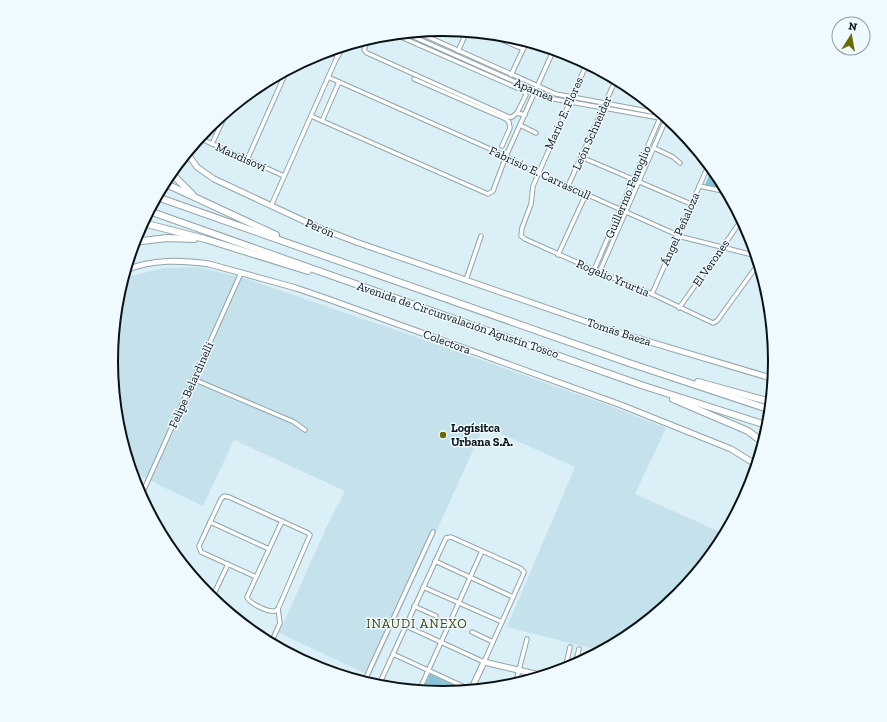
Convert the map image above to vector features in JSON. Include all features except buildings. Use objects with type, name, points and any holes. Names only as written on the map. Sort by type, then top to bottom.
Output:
[{"type":"highway","points":[[175,177],[201,201]]},
{"type":"highway","points":[[170,186],[306,250]]},
{"type":"highway","name":"Avenida de Circunvalación Agustín Tosco","points":[[162,199],[628,363],[765,408]]},
{"type":"highway","name":"Avenida de Circunvalación Agustín Tosco","points":[[154,213],[641,385],[762,424]]},
{"type":"highway","points":[[149,225],[214,242],[308,272],[360,286]]},
{"type":"highway","points":[[142,241],[172,238],[214,242]]},
{"type":"highway","points":[[628,363],[766,401]]},
{"type":"highway","points":[[641,385],[743,428],[759,438]]},
{"type":"street","name":"Apamea","points":[[429,37],[556,94],[571,98],[651,111]]},
{"type":"street","points":[[456,55],[464,37]]},
{"type":"street","name":"Apamea","points":[[416,38],[554,99],[659,118]]},
{"type":"street","points":[[365,46],[364,51],[367,53],[509,117],[512,117],[517,113],[526,95],[524,91],[405,39]]},
{"type":"street","points":[[505,42],[523,50]]},
{"type":"street","points":[[511,74],[525,46]]},
{"type":"street","points":[[311,116],[488,194],[493,191],[506,156],[552,54]]},
{"type":"street","points":[[271,206],[338,55]]},
{"type":"street","name":"Mario E. Flores","points":[[521,232],[530,209],[532,190],[538,173],[584,69]]},
{"type":"street","name":"Fabrisio E. Carrascull","points":[[328,77],[506,156],[538,173],[678,235],[750,254]]},
{"type":"street","points":[[414,78],[506,119],[509,122],[510,128],[502,146]]},
{"type":"street","points":[[247,160],[283,79]]},
{"type":"street","points":[[322,121],[339,82]]},
{"type":"street","name":"León Schneider","points":[[568,186],[614,85]]},
{"type":"street","points":[[517,113],[525,115]]},
{"type":"street","name":"Guillermo Fenoglio","points":[[594,270],[660,119]]},
{"type":"street","name":"Guillermo Fenoglio","points":[[599,273],[665,123]]},
{"type":"street","points":[[212,144],[221,125]]},
{"type":"street","points":[[520,125],[536,132]]},
{"type":"street","points":[[510,128],[517,131]]},
{"type":"street","name":"Mandisoví","points":[[205,141],[284,176]]},
{"type":"street","points":[[654,148],[680,163]]},
{"type":"street","points":[[581,157],[691,204]]},
{"type":"street","name":"Perón","points":[[190,158],[197,166],[214,179],[317,227],[362,245],[466,280]]},
{"type":"street","name":"Ángel Peñaloza","points":[[652,294],[706,170]]},
{"type":"street","points":[[699,186],[720,190]]},
{"type":"street","points":[[558,255],[586,194]]},
{"type":"street","name":"El Verones","points":[[679,308],[738,224]]},
{"type":"street","name":"Rogelio Yrurtia","points":[[521,232],[521,236],[525,239],[558,255],[652,294],[713,323],[718,321],[755,269]]},
{"type":"street","points":[[466,280],[481,236]]},
{"type":"street","name":"Colectora","points":[[133,268],[158,262],[184,261],[209,264],[328,298],[621,405],[731,449],[752,462]]},
{"type":"street","name":"Felipe Belardinelli","points":[[144,488],[241,273]]},
{"type":"street","name":"Tomás Baeza","points":[[466,280],[610,330],[768,377]]},
{"type":"street","points":[[193,380],[294,422],[305,430]]},
{"type":"street","points":[[256,577],[201,552],[199,549],[199,546],[221,499],[226,496],[310,535],[278,609],[280,623],[274,637]]},
{"type":"street","points":[[278,609],[276,611],[270,611],[251,602],[248,599],[248,595],[282,521]]},
{"type":"street","points":[[210,522],[269,549]]},
{"type":"street","points":[[366,677],[433,532]]},
{"type":"street","points":[[381,680],[434,561],[444,540],[448,537],[520,568],[524,572],[474,684]]},
{"type":"street","points":[[422,685],[482,551]]},
{"type":"street","points":[[434,561],[513,597]]},
{"type":"street","points":[[215,592],[228,564]]},
{"type":"street","points":[[423,587],[502,622]]},
{"type":"street","points":[[414,606],[436,616]]},
{"type":"street","points":[[406,626],[484,662],[534,673]]},
{"type":"street","points":[[472,632],[493,642]]},
{"type":"street","points":[[517,678],[527,639]]},
{"type":"street","points":[[567,662],[570,647]]},
{"type":"street","points":[[577,657],[579,649]]},
{"type":"street","points":[[393,654],[461,685]]},
{"type":"shaded area","points":[[709,174],[718,188],[705,185]]},
{"type":"shaded area","points":[[198,267],[247,279],[602,403],[666,428],[635,494],[720,532],[688,575],[658,605],[624,631],[593,649],[507,627],[575,467],[484,426],[371,676],[279,633],[327,526],[345,491],[234,440],[203,506],[140,476],[130,445],[121,403],[118,361],[121,319],[130,276],[164,268]]},
{"type":"shaded area","points":[[430,674],[454,686],[444,686],[425,685]]},
{"type":"place","name":"Logísitca Urbana S.A.","points":[[443,435]]},
{"type":"district","name":"INAUDI ANEXO","points":[[417,623]]}]
